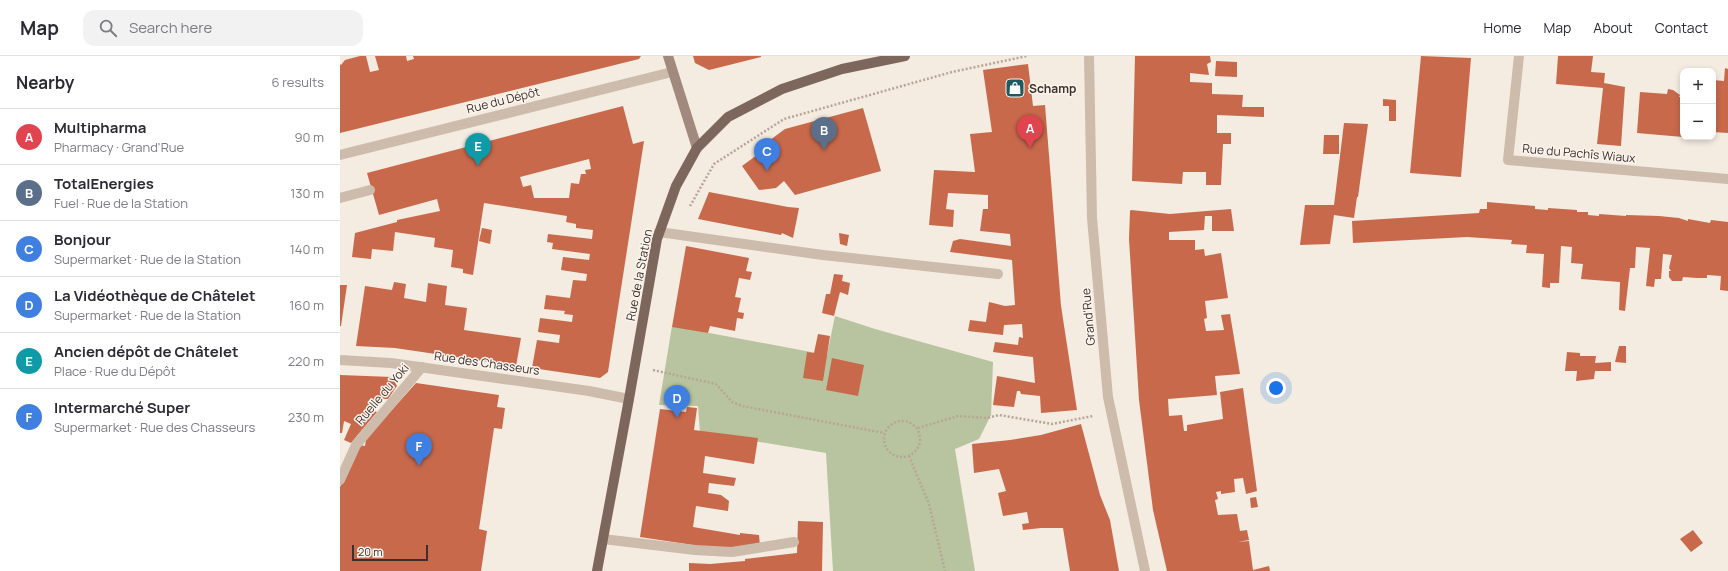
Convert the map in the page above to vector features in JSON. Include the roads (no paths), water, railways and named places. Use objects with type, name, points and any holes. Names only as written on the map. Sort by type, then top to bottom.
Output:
[{"type":"main road","points":[[668,56],[696,148]]},
{"type":"main road","name":"Rue de la Station","points":[[597,571],[657,239],[676,186],[696,148],[728,118],[782,89],[842,69],[905,56]]},
{"type":"street","name":"Grand'Rue","points":[[1089,56],[1092,218],[1108,398],[1145,571]]},
{"type":"street","name":"Rue du Pachîs Wiaux","points":[[1519,56],[1508,160],[1728,179]]},
{"type":"street","name":"Rue du Dépôt","points":[[340,155],[672,72]]},
{"type":"street","points":[[340,198],[370,190]]},
{"type":"street","points":[[659,232],[823,255],[998,274]]},
{"type":"street","name":"Rue des Chasseurs","points":[[340,360],[391,363],[422,367],[629,399]]},
{"type":"street","name":"Ruelle du Yoki","points":[[340,480],[356,445],[422,367]]},
{"type":"street","points":[[603,539],[695,550],[732,552],[794,542]]},
{"type":"place","name":"Schamp","points":[[1015,88]]},
{"type":"place","name":"Multipharma","points":[[1030,148]]},
{"type":"place","name":"TotalEnergies","points":[[824,150]]},
{"type":"place","name":"Ancien dépôt de Châtelet","points":[[478,166]]},
{"type":"place","name":"Bonjour","points":[[767,171]]},
{"type":"place","name":"La Vidéothèque de Châtelet","points":[[677,418]]},
{"type":"place","name":"Intermarché Super","points":[[419,466]]}]
